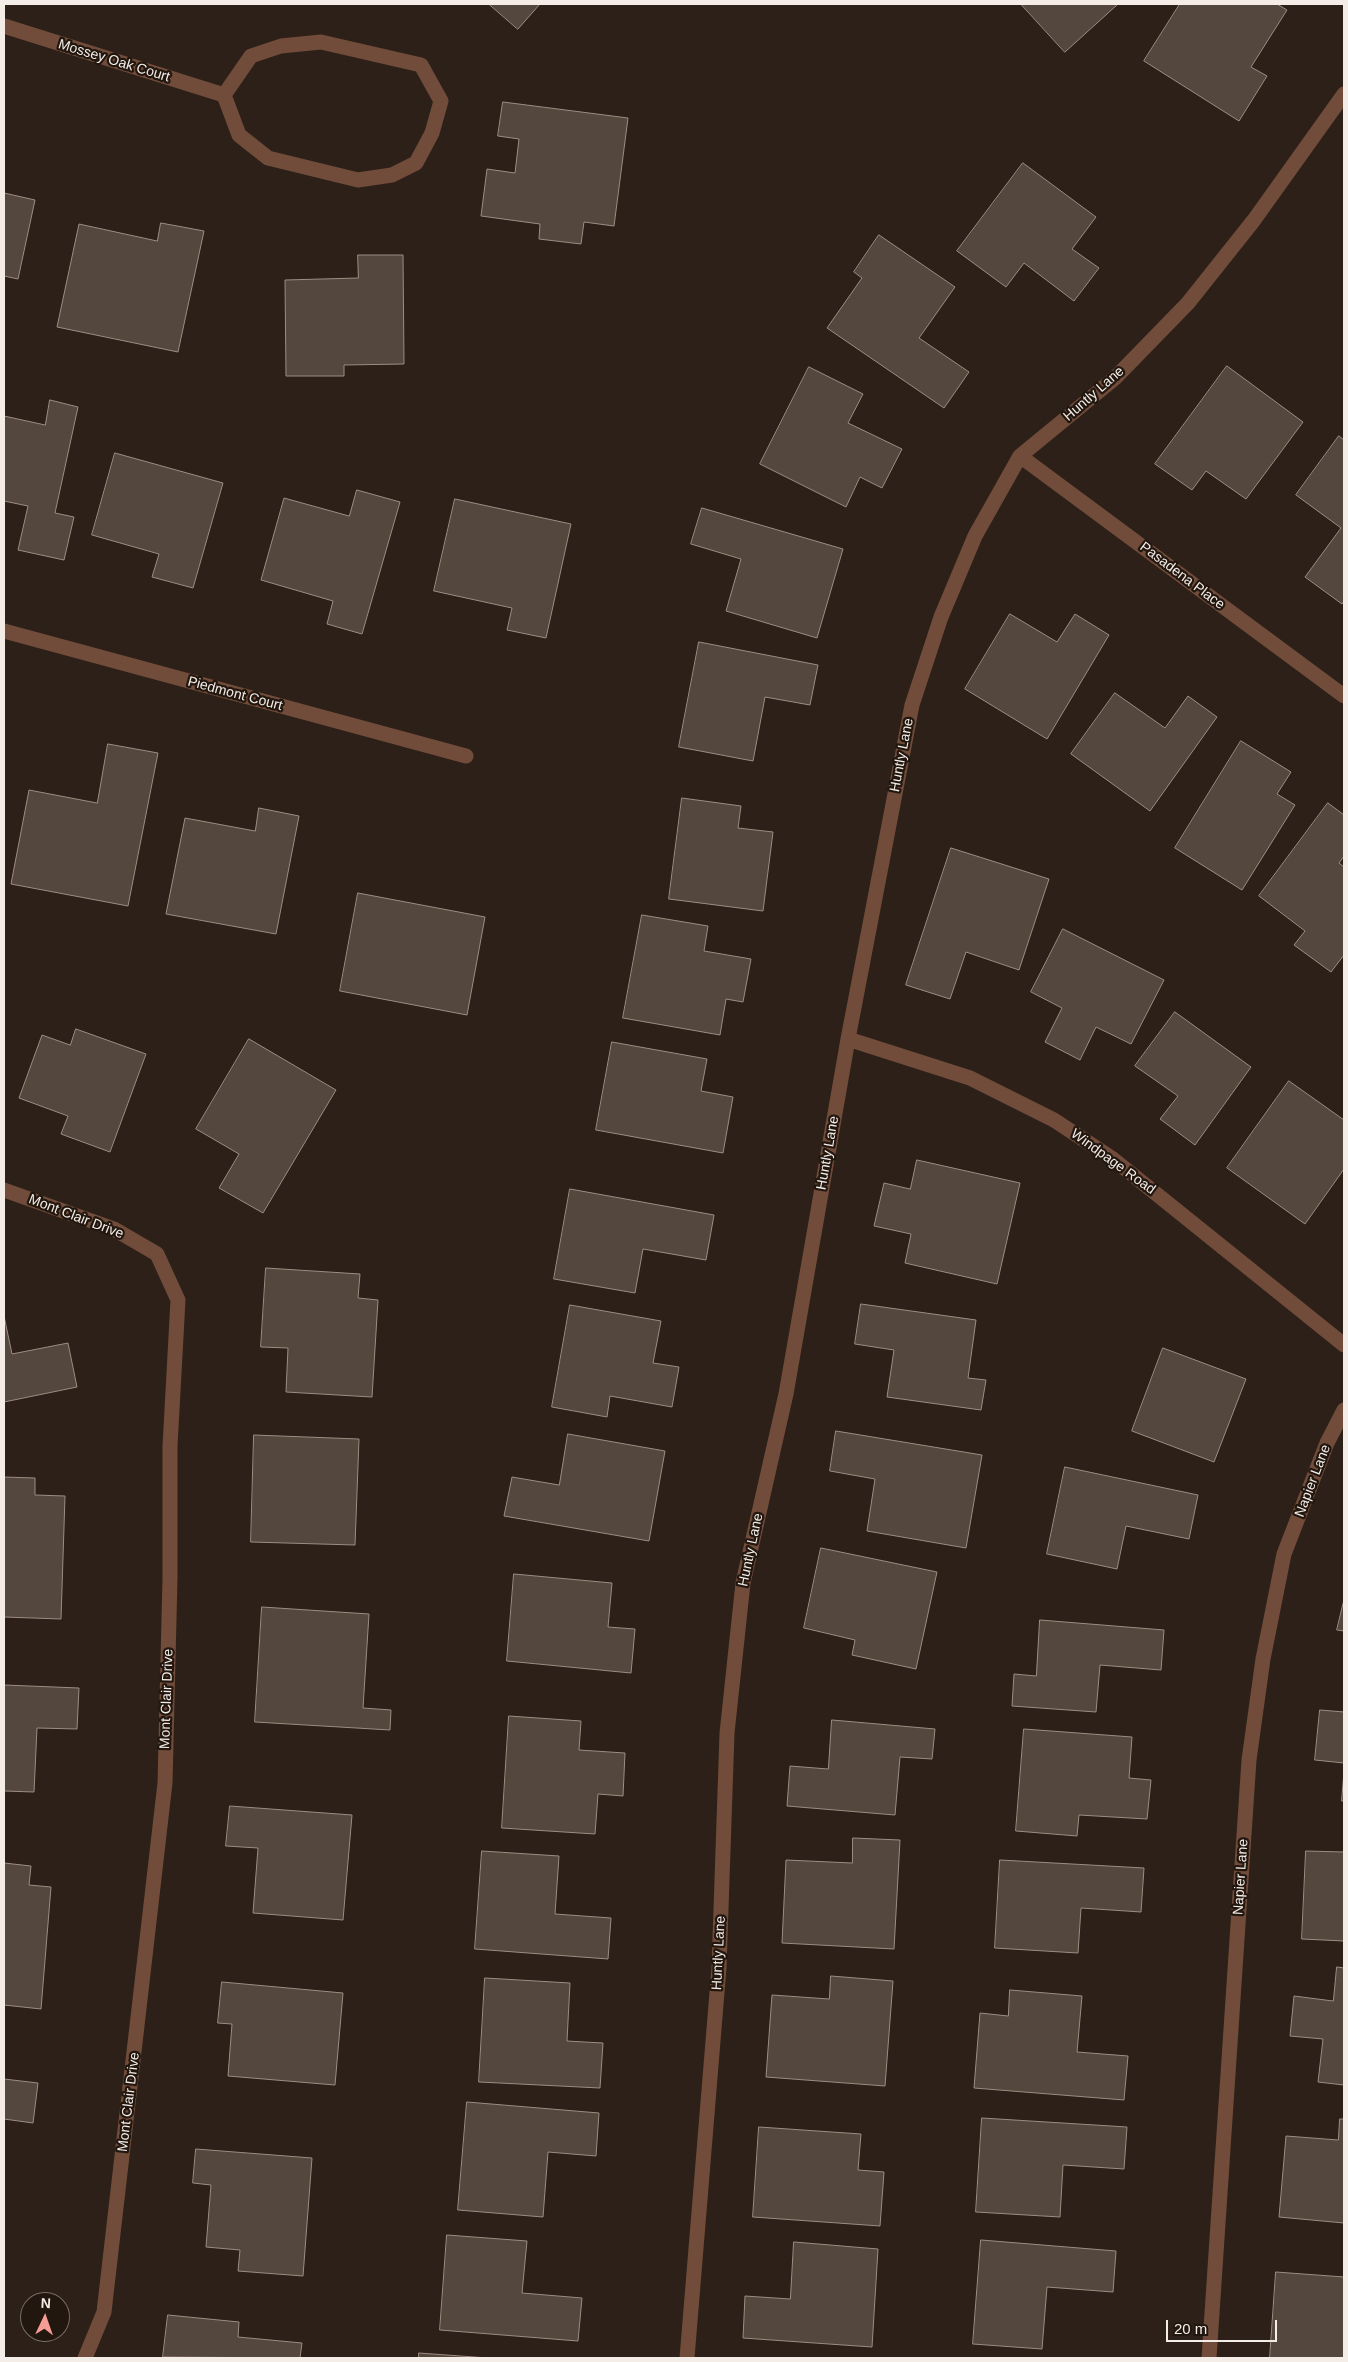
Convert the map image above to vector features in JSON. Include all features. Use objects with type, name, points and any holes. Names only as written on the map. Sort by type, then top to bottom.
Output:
[{"type":"street","name":"Mossey Oak Court","points":[[4,26],[224,95]]},
{"type":"street","points":[[322,42],[422,65],[441,101],[432,133],[416,162],[392,175],[358,180],[268,158],[239,135],[224,95],[251,56],[281,46],[322,42]]},
{"type":"street","name":"Huntly Lane","points":[[687,2358],[719,1968],[727,1733],[743,1583],[786,1394],[848,1039],[912,705],[941,616],[975,536],[1020,456],[1116,378],[1188,303],[1254,220],[1344,94]]},
{"type":"street","name":"Pasadena Place","points":[[1020,456],[1344,696]]},
{"type":"street","name":"Piedmont Court","points":[[4,631],[466,756]]},
{"type":"street","name":"Windpage Road","points":[[848,1039],[970,1078],[1054,1120],[1113,1159],[1344,1345]]},
{"type":"street","name":"Mont Clair Drive","points":[[4,1190],[114,1229],[157,1254],[178,1300],[170,1446],[170,1578],[165,1783],[104,2312],[85,2358]]},
{"type":"street","name":"Napier Lane","points":[[1209,2358],[1249,1760],[1263,1659],[1284,1554],[1327,1443],[1344,1410]]},
{"type":"building","points":[[489,4],[540,4],[518,29]]},
{"type":"building","points":[[1021,4],[1118,4],[1065,52]]},
{"type":"building","points":[[1180,4],[1277,4],[1287,10],[1251,67],[1267,76],[1239,121],[1144,61]]},
{"type":"building","points":[[503,102],[628,118],[614,226],[584,222],[581,244],[539,239],[540,224],[481,216],[487,169],[515,173],[519,139],[498,136]]},
{"type":"building","points":[[1023,163],[1096,217],[1072,249],[1099,268],[1074,301],[1024,263],[1006,287],[957,251]]},
{"type":"building","points":[[4,193],[35,200],[18,279],[4,276]]},
{"type":"building","points":[[161,223],[204,231],[178,352],[57,327],[79,224],[157,241]]},
{"type":"building","points":[[879,235],[955,287],[919,338],[969,372],[944,408],[827,328],[862,278],[854,272]]},
{"type":"building","points":[[358,255],[403,255],[404,364],[344,365],[344,376],[286,376],[285,280],[358,278]]},
{"type":"building","points":[[1227,366],[1303,422],[1246,499],[1206,471],[1192,490],[1155,464]]},
{"type":"building","points":[[809,367],[863,394],[848,423],[902,449],[882,488],[860,477],[846,507],[760,464]]},
{"type":"building","points":[[50,400],[78,407],[55,513],[74,517],[64,560],[18,550],[28,506],[4,501],[4,416],[45,425]]},
{"type":"building","points":[[1339,436],[1344,440],[1344,601],[1342,604],[1305,577],[1341,528],[1296,495]]},
{"type":"building","points":[[115,453],[223,483],[193,588],[152,577],[159,554],[92,535]]},
{"type":"building","points":[[357,490],[400,502],[362,634],[327,624],[333,601],[261,580],[284,498],[349,516]]},
{"type":"building","points":[[455,499],[571,524],[546,638],[507,630],[512,608],[434,591]]},
{"type":"building","points":[[702,508],[843,549],[817,638],[726,611],[741,559],[691,544]]},
{"type":"building","points":[[1010,614],[1057,642],[1075,614],[1109,635],[1047,739],[965,689]]},
{"type":"building","points":[[699,642],[818,665],[810,705],[765,697],[753,761],[679,747]]},
{"type":"building","points":[[1115,693],[1165,728],[1188,696],[1217,717],[1150,811],[1071,754]]},
{"type":"building","points":[[1241,741],[1291,772],[1277,794],[1295,805],[1242,890],[1175,848]]},
{"type":"building","points":[[108,744],[158,753],[128,906],[11,884],[29,790],[97,803]]},
{"type":"building","points":[[682,798],[741,806],[738,828],[773,832],[763,911],[669,899]]},
{"type":"building","points":[[1328,803],[1344,815],[1344,856],[1339,863],[1344,867],[1344,955],[1331,972],[1294,945],[1305,931],[1259,896]]},
{"type":"building","points":[[259,808],[299,816],[276,934],[166,914],[185,818],[255,831]]},
{"type":"building","points":[[951,848],[1049,879],[1019,970],[966,952],[950,999],[906,985]]},
{"type":"building","points":[[358,893],[485,917],[467,1015],[340,991]]},
{"type":"building","points":[[642,915],[708,926],[704,951],[751,959],[743,1002],[726,999],[720,1035],[623,1018]]},
{"type":"building","points":[[1063,929],[1164,980],[1131,1044],[1096,1027],[1080,1060],[1045,1042],[1062,1008],[1031,992]]},
{"type":"building","points":[[1175,1012],[1251,1067],[1195,1145],[1160,1119],[1178,1096],[1135,1066]]},
{"type":"building","points":[[76,1029],[146,1054],[110,1152],[61,1134],[68,1116],[19,1098],[42,1035],[70,1045]]},
{"type":"building","points":[[249,1039],[336,1090],[263,1213],[219,1188],[239,1154],[196,1129]]},
{"type":"building","points":[[612,1042],[707,1059],[701,1091],[733,1097],[723,1153],[596,1130]]},
{"type":"building","points":[[1289,1081],[1344,1120],[1344,1169],[1305,1224],[1227,1168]]},
{"type":"building","points":[[917,1160],[1020,1183],[997,1284],[905,1263],[911,1234],[874,1226],[884,1183],[910,1189]]},
{"type":"building","points":[[570,1189],[714,1215],[706,1260],[643,1249],[635,1293],[554,1279]]},
{"type":"building","points":[[266,1268],[360,1274],[358,1298],[378,1300],[372,1397],[286,1392],[288,1348],[261,1347]]},
{"type":"building","points":[[861,1304],[976,1320],[968,1378],[986,1380],[981,1410],[887,1397],[894,1350],[855,1344]]},
{"type":"building","points":[[570,1305],[661,1321],[653,1363],[679,1367],[672,1407],[610,1396],[607,1417],[552,1407]]},
{"type":"building","points":[[4,1316],[12,1354],[68,1343],[77,1387],[4,1402]]},
{"type":"building","points":[[1163,1348],[1246,1379],[1214,1462],[1132,1431]]},
{"type":"building","points":[[836,1431],[982,1455],[966,1548],[867,1531],[875,1479],[830,1471]]},
{"type":"building","points":[[568,1434],[665,1451],[649,1541],[504,1516],[512,1477],[559,1485]]},
{"type":"building","points":[[254,1435],[359,1439],[355,1545],[251,1542]]},
{"type":"building","points":[[1065,1467],[1198,1495],[1189,1539],[1126,1526],[1117,1569],[1047,1554]]},
{"type":"building","points":[[4,1477],[35,1478],[35,1495],[65,1496],[61,1619],[4,1617]]},
{"type":"building","points":[[821,1548],[937,1572],[916,1669],[852,1655],[855,1640],[804,1628]]},
{"type":"building","points":[[514,1574],[612,1583],[608,1627],[635,1629],[631,1673],[507,1661]]},
{"type":"building","points":[[1344,1600],[1344,1631],[1337,1630]]},
{"type":"building","points":[[262,1607],[369,1614],[363,1708],[391,1710],[390,1730],[255,1722]]},
{"type":"building","points":[[1040,1620],[1164,1630],[1161,1670],[1100,1665],[1096,1712],[1012,1706],[1014,1674],[1036,1676]]},
{"type":"building","points":[[4,1685],[79,1688],[77,1729],[37,1728],[34,1792],[4,1791]]},
{"type":"building","points":[[1320,1710],[1344,1712],[1344,1763],[1315,1760]]},
{"type":"building","points":[[509,1716],[581,1721],[579,1750],[625,1753],[623,1796],[598,1794],[595,1834],[502,1828]]},
{"type":"building","points":[[832,1720],[935,1729],[932,1759],[900,1757],[895,1815],[787,1806],[790,1766],[828,1769]]},
{"type":"building","points":[[1024,1729],[1132,1737],[1129,1778],[1151,1780],[1147,1819],[1079,1815],[1077,1836],[1016,1831]]},
{"type":"building","points":[[1344,1772],[1344,1801],[1342,1801]]},
{"type":"building","points":[[230,1806],[352,1815],[343,1920],[253,1913],[258,1848],[226,1846]]},
{"type":"building","points":[[853,1838],[900,1840],[894,1949],[782,1943],[786,1860],[852,1863]]},
{"type":"building","points":[[482,1851],[559,1856],[555,1914],[611,1918],[608,1959],[475,1949]]},
{"type":"building","points":[[1306,1851],[1344,1852],[1344,1941],[1302,1939]]},
{"type":"building","points":[[1000,1860],[1144,1868],[1141,1912],[1081,1908],[1078,1953],[995,1948]]},
{"type":"building","points":[[4,1863],[31,1866],[29,1885],[51,1887],[41,2009],[4,2005]]},
{"type":"building","points":[[1337,1967],[1344,1968],[1344,2085],[1318,2082],[1323,2039],[1290,2036],[1294,1996],[1333,2001]]},
{"type":"building","points":[[831,1976],[893,1981],[885,2086],[766,2077],[772,1995],[829,1999]]},
{"type":"building","points":[[485,1978],[570,1983],[567,2041],[603,2043],[600,2088],[479,2082]]},
{"type":"building","points":[[222,1982],[343,1993],[335,2085],[228,2076],[232,2024],[218,2023]]},
{"type":"building","points":[[1010,1990],[1082,1996],[1077,2052],[1128,2056],[1124,2100],[974,2088],[980,2013],[1008,2016]]},
{"type":"building","points":[[4,2079],[38,2083],[33,2123],[4,2119]]},
{"type":"building","points":[[467,2102],[599,2113],[596,2156],[548,2152],[543,2217],[458,2210]]},
{"type":"building","points":[[982,2118],[1127,2127],[1124,2169],[1063,2165],[1060,2217],[976,2212]]},
{"type":"building","points":[[1340,2119],[1344,2119],[1344,2223],[1279,2217],[1286,2136],[1338,2140]]},
{"type":"building","points":[[759,2127],[861,2134],[858,2170],[884,2172],[880,2226],[753,2217]]},
{"type":"building","points":[[196,2149],[312,2158],[303,2276],[238,2271],[240,2250],[206,2247],[211,2185],[193,2183]]},
{"type":"building","points":[[447,2235],[527,2241],[522,2293],[582,2298],[578,2341],[440,2330]]},
{"type":"building","points":[[981,2240],[1116,2251],[1113,2292],[1047,2287],[1042,2349],[973,2344]]},
{"type":"building","points":[[794,2242],[878,2249],[872,2347],[743,2338],[745,2296],[790,2299]]},
{"type":"building","points":[[1276,2272],[1344,2277],[1344,2358],[1270,2358]]},
{"type":"building","points":[[168,2315],[239,2322],[238,2337],[302,2343],[300,2358],[163,2357]]},
{"type":"building","points":[[419,2353],[488,2358],[419,2358]]}]
